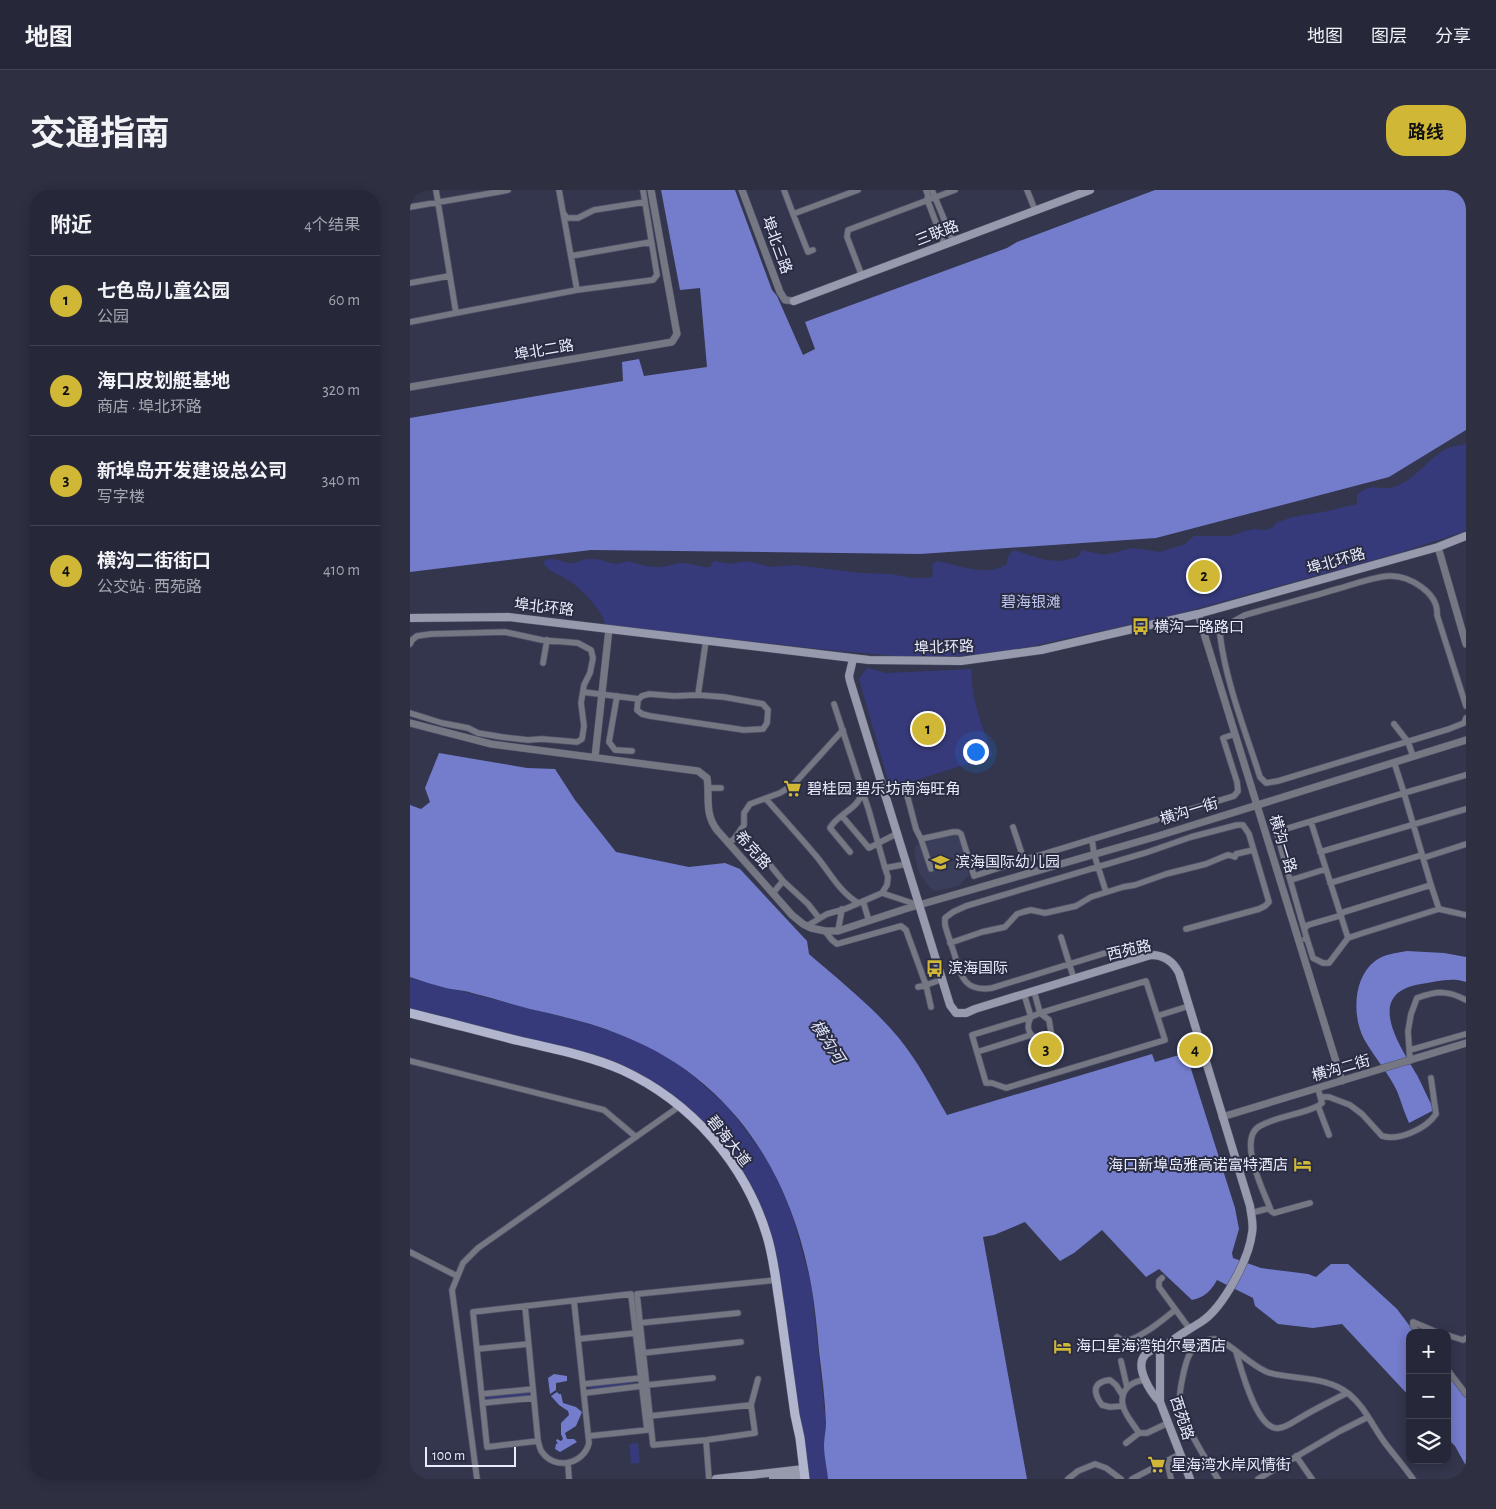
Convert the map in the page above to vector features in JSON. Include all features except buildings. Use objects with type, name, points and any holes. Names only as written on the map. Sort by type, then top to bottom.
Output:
[{"type":"main road","name":"三联路","points":[[794,301],[1090,190]]},
{"type":"main road","name":"埠北环路","points":[[410,618],[508,617],[853,659],[888,662],[961,661],[1014,655],[1074,644],[1198,614],[1438,547],[1466,536]]},
{"type":"main road","name":"西苑路","points":[[853,659],[849,676],[950,1005],[956,1012],[960,1014],[966,1013],[1144,957],[1157,955],[1169,960],[1175,967],[1189,1006],[1251,1213],[1252,1232],[1244,1259],[1225,1297],[1205,1319],[1188,1328],[1166,1344],[1160,1351],[1160,1402],[1190,1479]]},
{"type":"main road","name":"碧海大道","points":[[410,1015],[607,1068],[642,1084],[678,1108],[715,1146],[743,1187],[758,1218],[774,1280]]},
{"type":"main road","name":"碧海大道","points":[[410,1015],[594,1060],[621,1070],[666,1095],[703,1127],[721,1147],[745,1184],[761,1219],[771,1252],[802,1475]]},
{"type":"main road","points":[[1160,1402],[1152,1393],[1145,1380],[1142,1362],[1144,1355],[1166,1344]]},
{"type":"main road","points":[[716,1479],[802,1475]]},
{"type":"main road","points":[[773,1479],[802,1475]]},
{"type":"street","points":[[436,190],[456,313]]},
{"type":"street","points":[[410,207],[508,190]]},
{"type":"street","points":[[559,190],[577,290]]},
{"type":"street","points":[[410,322],[577,290],[653,280],[657,275],[643,190]]},
{"type":"street","name":"埠北二路","points":[[410,387],[669,343],[674,340],[677,334],[651,190]]},
{"type":"street","name":"埠北三路","points":[[742,190],[780,292],[785,300],[794,301]]},
{"type":"street","points":[[784,190],[808,252],[813,250]]},
{"type":"street","points":[[793,214],[858,190]]},
{"type":"street","points":[[926,190],[927,199],[944,244]]},
{"type":"street","points":[[932,190],[953,241]]},
{"type":"street","points":[[862,276],[847,237],[848,230],[955,190]]},
{"type":"street","points":[[1027,190],[1035,210]]},
{"type":"street","points":[[564,214],[568,218],[578,218],[594,210],[645,202]]},
{"type":"street","points":[[571,256],[651,242]]},
{"type":"street","points":[[410,283],[449,276]]},
{"type":"street","points":[[1438,547],[1466,644]]},
{"type":"street","points":[[1466,706],[1437,615],[1438,608],[1430,593],[1408,580],[1390,576],[1245,615],[1227,625],[1220,635],[1228,676],[1260,777],[1266,783],[1459,726],[1464,723],[1466,718]]},
{"type":"street","points":[[1312,582],[1315,596]]},
{"type":"street","name":"横沟一路","points":[[1198,614],[1342,1081]]},
{"type":"street","points":[[595,757],[609,629]]},
{"type":"street","points":[[410,644],[417,636],[449,632],[506,632],[578,644],[591,650],[593,658],[583,692],[581,710],[584,726],[582,739],[577,742],[542,739],[528,740],[478,733],[468,728],[434,721],[410,713]]},
{"type":"street","points":[[543,663],[547,640]]},
{"type":"street","points":[[698,695],[706,640]]},
{"type":"street","points":[[583,692],[613,693],[639,699],[649,694],[732,698],[763,704],[768,710],[767,724],[763,729],[744,730],[650,716],[642,714],[637,710],[639,699]]},
{"type":"street","points":[[613,693],[609,742],[615,750],[632,751]]},
{"type":"street","points":[[834,704],[888,877],[887,885],[882,894]]},
{"type":"street","points":[[410,723],[491,744],[698,771],[707,778],[708,788],[721,788]]},
{"type":"street","points":[[1394,724],[1408,742],[1413,756]]},
{"type":"street","points":[[728,843],[734,839],[744,826],[744,813],[750,804],[766,799],[793,785],[842,730]]},
{"type":"street","points":[[921,839],[953,832],[962,834],[974,876],[1234,796],[1238,791],[1237,782],[1223,738],[1235,734]]},
{"type":"street","name":"横沟一街","points":[[920,905],[1094,854],[1466,740]]},
{"type":"street","points":[[1240,750],[1250,746]]},
{"type":"street","points":[[1394,762],[1439,910]]},
{"type":"street","points":[[1466,775],[1279,831],[1277,834],[1313,958],[1324,963],[1329,963],[1348,938],[1439,910],[1466,915]]},
{"type":"street","points":[[862,790],[882,782]]},
{"type":"street","name":"希克路","points":[[708,788],[707,804],[710,820],[792,915],[807,926],[825,931],[838,931],[920,905]]},
{"type":"street","points":[[884,790],[904,788],[906,791],[916,829],[931,869]]},
{"type":"street","points":[[850,852],[830,828],[860,801],[862,790]]},
{"type":"street","points":[[766,799],[817,857],[839,888],[847,896],[860,902],[869,921]]},
{"type":"street","points":[[1320,852],[1466,809]]},
{"type":"street","points":[[842,816],[869,848],[898,833]]},
{"type":"street","points":[[1311,822],[1339,916],[1348,938]]},
{"type":"street","points":[[1144,941],[992,988],[978,988],[968,984],[960,975],[945,925],[946,918],[953,912],[966,906],[1148,852],[1191,837],[1243,825],[1247,828],[1269,902],[1265,906],[1186,929]]},
{"type":"street","points":[[1013,827],[1024,860]]},
{"type":"street","points":[[741,829],[783,881],[808,904],[819,918]]},
{"type":"street","points":[[1092,840],[1097,866],[1106,892]]},
{"type":"street","points":[[1330,883],[1466,844]]},
{"type":"street","points":[[950,943],[982,932],[1005,927],[1017,914],[1023,912],[1031,910],[1045,913],[1076,906],[1106,892],[1206,864],[1225,856],[1235,857],[1236,854],[1253,850]]},
{"type":"street","points":[[885,868],[907,864]]},
{"type":"street","points":[[1291,880],[1326,869]]},
{"type":"street","points":[[773,893],[783,881]]},
{"type":"street","points":[[1305,928],[1308,924],[1339,916],[1344,912],[1431,885]]},
{"type":"street","points":[[807,926],[819,918],[882,894],[920,905]]},
{"type":"street","points":[[838,931],[842,909]]},
{"type":"street","points":[[825,931],[837,944],[901,926],[906,930],[926,984],[931,1006]]},
{"type":"street","points":[[1061,937],[1074,978]]},
{"type":"street","points":[[1299,942],[1307,939]]},
{"type":"street","points":[[918,987],[943,979]]},
{"type":"street","points":[[1146,981],[1157,1016],[1165,1040],[1006,1088],[986,1083],[972,1035],[1146,981]]},
{"type":"street","points":[[977,1052],[1031,1035],[1034,1037],[1044,1036],[1051,1032],[1049,1020],[1040,1014],[1034,991]]},
{"type":"street","points":[[1410,1061],[1408,1031],[1411,1014],[1417,998],[1434,992],[1453,993],[1466,1000]]},
{"type":"street","points":[[1024,994],[1031,1017],[1028,1024],[1031,1035]]},
{"type":"street","points":[[1157,1016],[1189,1006]]},
{"type":"street","points":[[1410,1050],[1466,1034]]},
{"type":"street","name":"横沟二街","points":[[1222,1117],[1376,1072],[1466,1043]]},
{"type":"street","points":[[410,1062],[604,1110],[636,1137]]},
{"type":"street","points":[[1321,1097],[1329,1097],[1350,1105],[1362,1114],[1382,1136],[1398,1137],[1417,1130],[1436,1114],[1431,1078]]},
{"type":"street","points":[[1310,1203],[1274,1213],[1271,1211],[1250,1148],[1252,1135],[1258,1126],[1322,1103],[1318,1088]]},
{"type":"street","points":[[1318,1106],[1329,1135]]},
{"type":"street","points":[[477,1479],[452,1290],[463,1263],[478,1248],[678,1108]]},
{"type":"street","points":[[1251,1213],[1270,1208]]},
{"type":"street","points":[[410,1252],[457,1276]]},
{"type":"street","points":[[1162,1278],[1159,1281],[1160,1287],[1188,1328]]},
{"type":"street","points":[[538,1441],[487,1447],[473,1312],[774,1280]]},
{"type":"street","points":[[589,1436],[647,1430],[643,1353],[640,1323],[634,1294]]},
{"type":"street","points":[[634,1294],[641,1378],[650,1416],[654,1445],[755,1433],[751,1405],[758,1380]]},
{"type":"street","points":[[525,1306],[538,1441],[542,1452],[561,1464],[568,1464],[582,1456],[588,1448],[589,1436],[574,1301]]},
{"type":"street","points":[[1117,1337],[1127,1340],[1144,1333],[1175,1310]]},
{"type":"street","points":[[640,1323],[738,1313]]},
{"type":"street","points":[[1415,1329],[1412,1322],[1429,1329]]},
{"type":"street","points":[[578,1339],[636,1333]]},
{"type":"street","points":[[1451,1336],[1462,1340],[1466,1338]]},
{"type":"street","points":[[1218,1479],[1198,1446],[1180,1403],[1181,1386],[1186,1361],[1190,1353],[1198,1345],[1216,1339],[1259,1369],[1327,1383],[1347,1393],[1358,1403],[1387,1446],[1413,1479]]},
{"type":"street","points":[[643,1353],[741,1342]]},
{"type":"street","points":[[477,1349],[528,1344]]},
{"type":"street","points":[[1236,1352],[1244,1380],[1258,1412],[1269,1426],[1273,1428],[1286,1426],[1347,1393]]},
{"type":"street","points":[[1121,1361],[1128,1387]]},
{"type":"street","points":[[1451,1373],[1466,1394]]},
{"type":"street","points":[[584,1384],[641,1378]]},
{"type":"street","points":[[585,1393],[713,1378]]},
{"type":"street","points":[[1123,1396],[1116,1385],[1110,1380],[1096,1385],[1096,1394],[1102,1405],[1110,1407],[1123,1406]]},
{"type":"street","points":[[1139,1433],[1123,1406],[1123,1396],[1128,1387],[1136,1382],[1145,1380]]},
{"type":"street","points":[[482,1394],[533,1389]]},
{"type":"street","points":[[482,1403],[534,1398]]},
{"type":"street","points":[[650,1416],[751,1405]]},
{"type":"street","points":[[1258,1479],[1340,1431],[1368,1417]]},
{"type":"street","points":[[1126,1443],[1139,1433],[1147,1433],[1168,1423]]},
{"type":"street","points":[[706,1440],[709,1479]]},
{"type":"street","points":[[1132,1479],[1180,1454]]},
{"type":"street","points":[[1296,1456],[1312,1479]]},
{"type":"street","points":[[1167,1461],[1171,1479]]},
{"type":"street","points":[[568,1464],[569,1479]]},
{"type":"street","points":[[1068,1479],[1078,1471],[1094,1464],[1106,1468],[1122,1479]]},
{"type":"shaded area","name":"滨海国际幼儿园","points":[[956,833],[965,852],[969,875],[958,886],[936,891],[932,890],[921,876],[917,866],[915,846]]},
{"type":"green space","name":"碧海银滩","points":[[1466,444],[1466,531],[1402,552],[1174,615],[1028,647],[982,654],[906,657],[605,625],[596,606],[579,588],[551,571],[543,562],[554,559],[566,563],[574,563],[598,559],[617,564],[627,561],[653,567],[682,563],[710,567],[714,561],[730,564],[747,561],[771,567],[795,565],[860,573],[930,578],[933,575],[932,565],[937,561],[973,569],[991,570],[1007,564],[1009,556],[1014,550],[1045,560],[1062,561],[1078,557],[1082,550],[1104,555],[1133,548],[1160,552],[1185,544],[1194,536],[1231,536],[1254,529],[1266,530],[1272,528],[1276,523],[1292,517],[1357,504],[1357,495],[1362,491],[1371,488],[1389,488],[1401,484],[1444,450]]},
{"type":"green space","points":[[867,668],[886,673],[972,669],[975,702],[993,756],[890,788],[859,679]]},
{"type":"green space","points":[[410,978],[582,1022],[620,1034],[653,1049],[673,1061],[729,1108],[767,1159],[790,1207],[811,1283],[826,1425],[824,1445],[828,1479],[805,1479],[800,1438],[759,1213],[729,1158],[665,1095],[594,1060],[410,1013]]},
{"type":"green space","points":[[632,1381],[632,1385],[591,1389],[589,1387],[589,1386]]},
{"type":"green space","points":[[529,1392],[529,1396],[486,1399],[488,1396]]},
{"type":"green space","points":[[638,1443],[640,1463],[631,1464],[629,1444]]},
{"type":"water","points":[[661,190],[735,190],[772,290],[777,296],[803,355],[815,349],[805,322],[1007,248],[1017,242],[1155,190],[1466,190],[1466,430],[1389,477],[1156,538],[920,554],[591,550],[410,572],[410,418],[623,381],[622,362],[639,359],[644,376],[707,367],[700,288],[680,290]]},
{"type":"water","name":"横沟河","points":[[439,753],[527,768],[555,769],[575,800],[616,852],[689,867],[725,863],[740,869],[807,941],[809,954],[867,1004],[898,1037],[918,1065],[947,1115],[1152,1054],[1155,1062],[1186,1053],[1235,1208],[1239,1229],[1232,1253],[1233,1258],[1261,1268],[1308,1274],[1316,1277],[1331,1264],[1348,1264],[1397,1309],[1412,1329],[1406,1329],[1406,1393],[1342,1324],[1313,1328],[1278,1324],[1255,1306],[1253,1298],[1217,1280],[1207,1293],[1192,1300],[1159,1269],[1146,1277],[1102,1230],[1074,1253],[1060,1261],[1025,1222],[994,1235],[983,1237],[1027,1479],[828,1479],[824,1449],[826,1423],[824,1396],[811,1284],[801,1243],[788,1203],[771,1167],[749,1133],[724,1103],[694,1076],[660,1053],[621,1035],[576,1020],[466,991],[446,988],[410,977],[410,805],[421,809],[430,802],[425,788]]},
{"type":"water","points":[[1407,951],[1444,953],[1466,957],[1466,982],[1449,980],[1403,989],[1394,998],[1390,1009],[1391,1022],[1402,1050],[1434,1110],[1409,1123],[1397,1091],[1364,1039],[1360,1030],[1356,1009],[1359,987],[1362,977],[1368,968],[1382,957]]},
{"type":"water","points":[[554,1374],[567,1376],[567,1381],[556,1383],[556,1390],[550,1394],[548,1378]]},
{"type":"water","points":[[1451,1379],[1466,1398],[1466,1466],[1451,1442]]},
{"type":"water","points":[[557,1392],[561,1394],[563,1403],[576,1407],[582,1412],[576,1426],[565,1433],[567,1439],[574,1439],[577,1442],[560,1452],[555,1449],[558,1443],[556,1441],[557,1439],[561,1441],[563,1439],[561,1423],[569,1415],[568,1411],[551,1396]]},
{"type":"place","name":"海口皮划艇基地","points":[[1204,576]]},
{"type":"place","name":"横沟一路路口","points":[[1140,627]]},
{"type":"place","name":"七色岛儿童公园","points":[[928,729]]},
{"type":"place","name":"碧桂园·碧乐坊南海旺角","points":[[793,789]]},
{"type":"place","name":"滨海国际幼儿园","points":[[941,862]]},
{"type":"place","name":"滨海国际","points":[[934,968]]},
{"type":"place","name":"新埠岛开发建设总公司","points":[[1046,1049]]},
{"type":"place","name":"横沟二街街口","points":[[1195,1050]]},
{"type":"place","name":"海口新埠岛雅高诺富特酒店","points":[[1302,1165]]},
{"type":"place","name":"海口星海湾铂尔曼酒店","points":[[1062,1346]]},
{"type":"place","name":"星海湾水岸风情街","points":[[1157,1465]]}]
